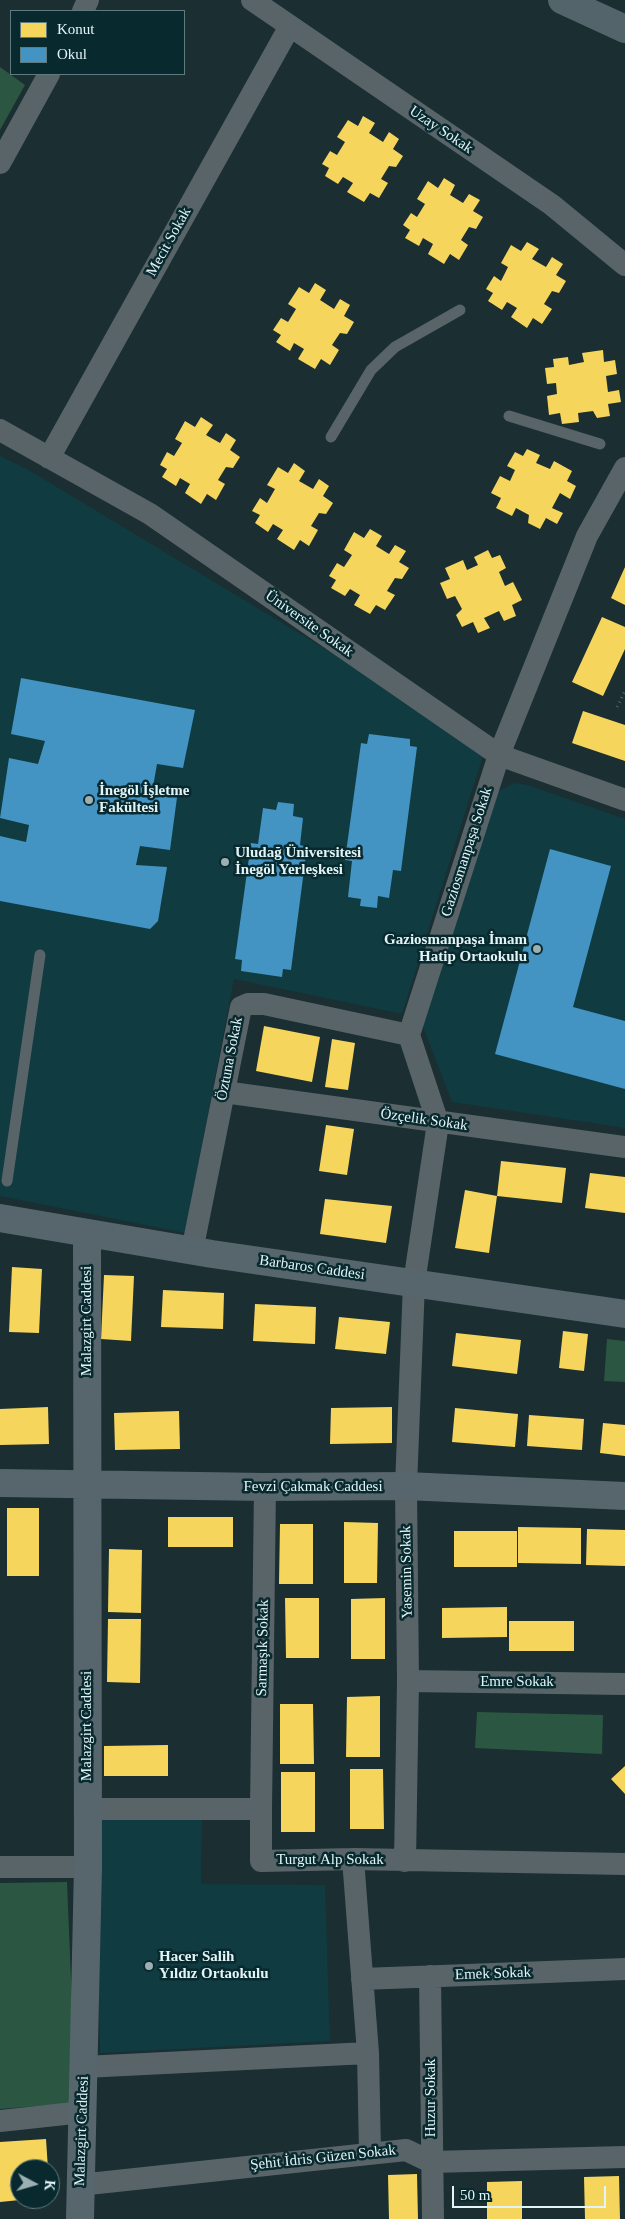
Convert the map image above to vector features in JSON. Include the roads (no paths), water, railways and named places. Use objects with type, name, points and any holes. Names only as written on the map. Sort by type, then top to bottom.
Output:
[{"type":"main road","points":[[562,0],[625,29]]},
{"type":"street","name":"Uzay Sokak","points":[[252,0],[552,205],[625,265]]},
{"type":"street","name":"Mecit Sokak","points":[[48,458],[290,26]]},
{"type":"street","points":[[0,163],[48,75]]},
{"type":"street","name":"Üniversite Sokak","points":[[0,430],[150,514],[498,755],[625,800]]},
{"type":"street","name":"Gaziosmanpaşa Sokak","points":[[409,1035],[498,755],[587,536],[625,468]]},
{"type":"street","name":"Öztuna Sokak","points":[[192,1250],[241,1007],[248,1004],[264,1004],[409,1035]]},
{"type":"street","points":[[409,1035],[438,1123],[414,1283]]},
{"type":"street","name":"Özçelik Sokak","points":[[224,1092],[438,1123],[625,1147]]},
{"type":"street","name":"Barbaros Caddesi","points":[[0,1218],[192,1250],[625,1314]]},
{"type":"street","name":"Malazgirt Caddesi","points":[[80,2219],[79,2185],[83,2112],[88,1867],[87,1233]]},
{"type":"street","name":"Yasemin Sokak","points":[[406,1861],[408,1681],[406,1486],[414,1283]]},
{"type":"street","name":"Fevzi Çakmak Caddesi","points":[[0,1483],[265,1487],[406,1486],[625,1496]]},
{"type":"street","name":"Sarmaşık Sokak","points":[[261,1809],[265,1487]]},
{"type":"street","name":"Emre Sokak","points":[[408,1681],[625,1684]]},
{"type":"street","points":[[87,1809],[261,1809]]},
{"type":"street","name":"Turgut Alp Sokak","points":[[261,1809],[261,1861],[352,1860],[625,1864]]},
{"type":"street","points":[[352,1860],[368,2054],[370,2152]]},
{"type":"street","points":[[0,1867],[88,1867]]},
{"type":"street","name":"Emek Sokak","points":[[362,1979],[625,1969]]},
{"type":"street","name":"Huzur Sokak","points":[[430,1976],[433,2219]]},
{"type":"street","points":[[84,2067],[368,2054]]},
{"type":"street","points":[[0,2121],[83,2112]]},
{"type":"street","name":"Şehit İdris Güzen Sokak","points":[[79,2185],[370,2152],[406,2150],[431,2162],[625,2157]]},
{"type":"lane","points":[[331,437],[370,370],[395,347],[460,310]]},
{"type":"lane","points":[[509,416],[600,444]]},
{"type":"lane","points":[[7,1180],[40,955]]},
{"type":"place","name":"İnegöl İşletme Fakültesi","points":[[89,800]]},
{"type":"place","name":"Uludağ Üniversitesi İnegöl Yerleşkesi","points":[[225,862]]},
{"type":"place","name":"Gaziosmanpaşa İmam Hatip Ortaokulu","points":[[537,949]]},
{"type":"place","name":"Hacer Salih Yıldız Ortaokulu","points":[[149,1966]]}]
